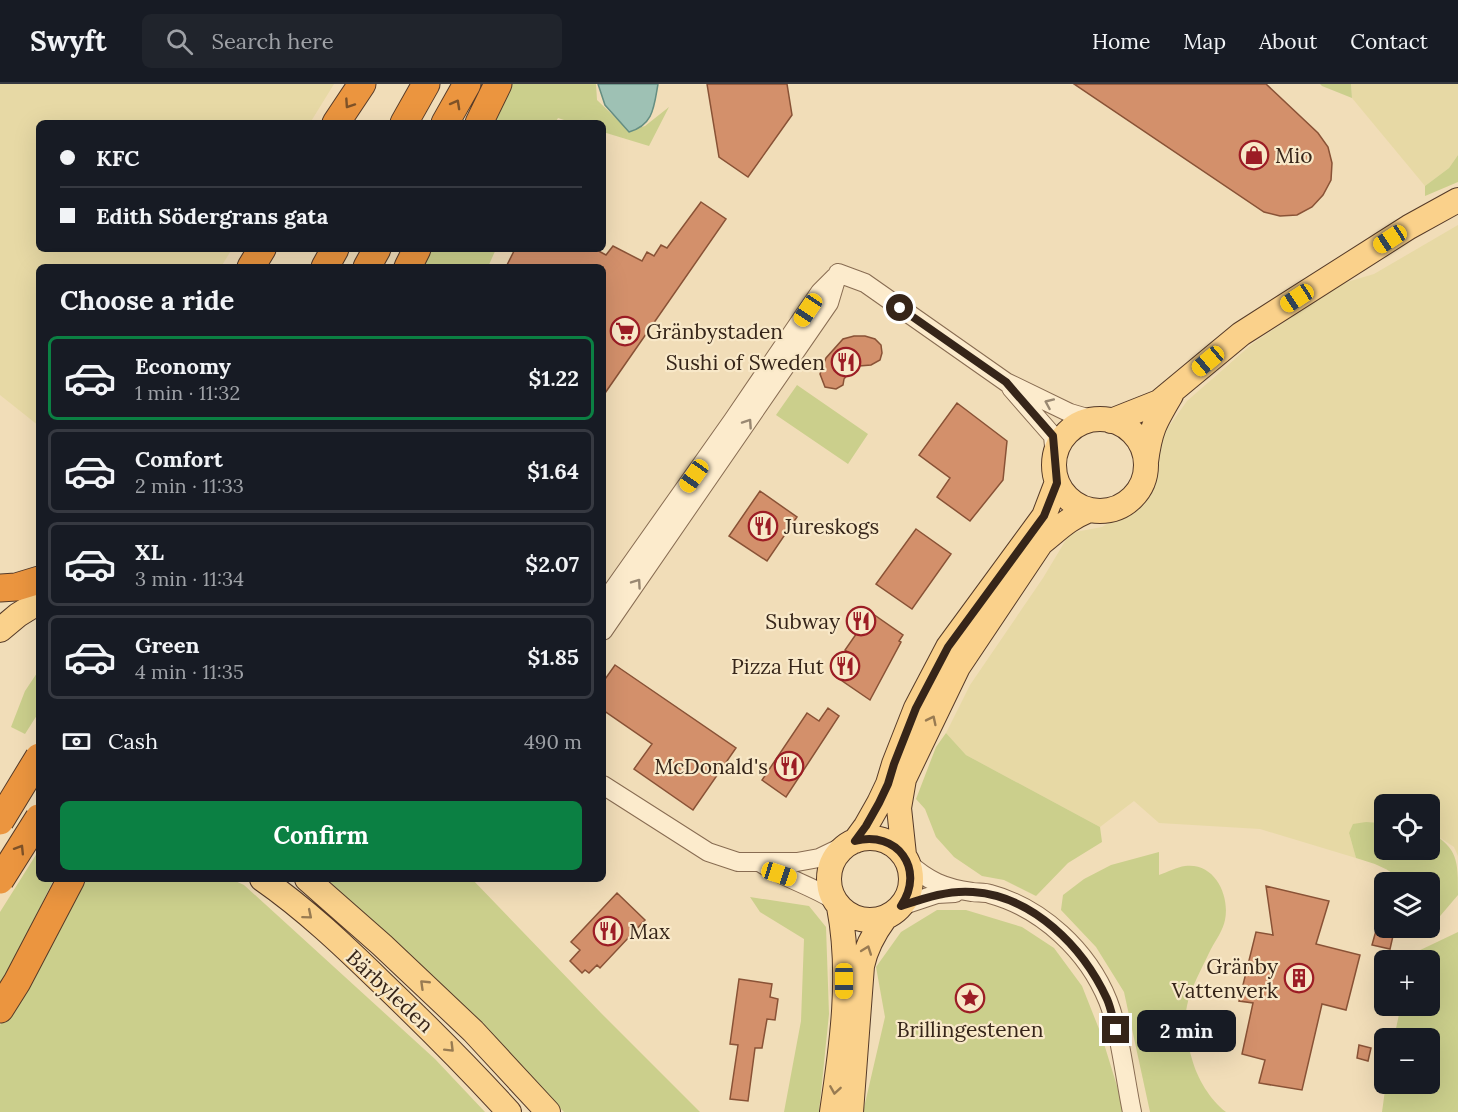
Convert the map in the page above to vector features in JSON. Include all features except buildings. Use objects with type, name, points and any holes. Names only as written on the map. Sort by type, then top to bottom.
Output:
[{"type":"highway","points":[[338,120],[362,84]]},
{"type":"highway","points":[[406,120],[426,84]]},
{"type":"highway","points":[[448,120],[467,84]]},
{"type":"highway","points":[[480,120],[498,84]]},
{"type":"highway","points":[[0,588],[16,587],[36,581]]},
{"type":"highway","points":[[0,820],[36,762]]},
{"type":"highway","points":[[0,880],[36,824]]},
{"type":"highway","points":[[0,1009],[17,982],[69,882]]},
{"type":"highway","points":[[53,914],[82,882]]},
{"type":"main road","points":[[832,1112],[844,1005],[844,934],[837,903],[829,885],[830,869],[837,855],[866,826],[879,803],[916,708],[948,647],[1044,516],[1057,483],[1055,457],[1060,443],[1070,431],[1079,425],[1103,420],[1159,402],[1241,334],[1409,227],[1458,200]]},
{"type":"main road","points":[[1057,483],[1070,500],[1089,510],[1105,511],[1120,507],[1130,501],[1140,488],[1146,473],[1149,438],[1154,423],[1176,388]]},
{"type":"main road","points":[[1103,420],[1126,427],[1134,433],[1142,447],[1146,462]]},
{"type":"main road","points":[[905,859],[899,808],[904,779],[958,668],[1041,543],[1057,527],[1089,510]]},
{"type":"main road","points":[[0,598],[36,602]]},
{"type":"main road","points":[[0,630],[36,604]]},
{"type":"main road","points":[[0,794],[11,806],[36,818]]},
{"type":"main road","points":[[851,842],[865,838],[886,841],[896,847],[910,871],[910,890],[865,951],[851,1112]]},
{"type":"main road","name":"Bärbyleden","points":[[266,882],[362,963],[453,1050],[509,1112]]},
{"type":"main road","name":"Bärbyleden","points":[[311,882],[330,897],[473,1031],[548,1112]]},
{"type":"main road","points":[[837,903],[849,915],[861,919],[873,920],[893,912]]},
{"type":"street","points":[[838,273],[865,284],[1006,382],[1070,412],[1103,420]]},
{"type":"street","points":[[606,600],[820,292],[838,273]]},
{"type":"street","points":[[606,627],[830,303],[838,273]]},
{"type":"street","points":[[1006,382],[1053,436],[1055,457]]},
{"type":"street","points":[[606,787],[708,852],[738,862],[797,862],[819,858],[851,842]]},
{"type":"street","points":[[905,859],[923,877],[938,884],[990,894],[1040,915],[1078,951],[1108,1001],[1132,1112]]},
{"type":"street","points":[[761,863],[779,874],[811,886],[837,903]]},
{"type":"street","points":[[893,912],[938,894],[971,892]]},
{"type":"shaded area","points":[[0,84],[334,84],[312,120],[36,120],[36,252],[230,252],[223,264],[36,264],[36,424],[0,395]]},
{"type":"shaded area","points":[[598,84],[658,84],[654,107],[644,125],[629,132],[605,105]]},
{"type":"shaded area","points":[[1351,84],[1458,84],[1458,155],[1449,168],[1425,186],[1352,98]]},
{"type":"shaded area","points":[[1458,225],[1458,856],[1454,847],[1440,838],[1440,794],[1374,794],[1374,822],[1366,822],[1349,833],[1356,858],[1260,829],[1159,823],[1134,801],[1100,827],[966,755],[946,733],[970,685],[1043,578],[1070,533],[1102,527],[1131,510],[1152,480],[1157,443],[1187,401],[1252,344],[1340,284],[1374,274]]},
{"type":"green space","points":[[512,84],[596,84],[597,100],[629,131],[645,126],[669,107],[649,146],[606,133],[606,120],[558,118],[557,120],[494,120]]},
{"type":"green space","points":[[1320,84],[1351,84],[1352,98],[1322,86]]},
{"type":"green space","points":[[1458,155],[1458,182],[1425,196],[1425,186],[1449,168]]},
{"type":"green space","points":[[428,252],[495,252],[489,264],[422,264]]},
{"type":"green space","points":[[797,385],[868,434],[848,464],[776,415]]},
{"type":"green space","points":[[36,674],[36,717],[25,734],[11,727],[25,691]]},
{"type":"green space","points":[[946,733],[966,755],[1100,827],[1102,842],[1068,863],[1036,896],[1004,880],[982,876],[954,857],[936,837],[925,809],[916,799],[936,747]]},
{"type":"green space","points":[[1374,822],[1374,860],[1440,860],[1440,839],[1451,850],[1457,864],[1458,895],[1440,916],[1440,872],[1390,872],[1356,858],[1349,833],[1353,824]]},
{"type":"green space","points":[[1159,852],[1159,875],[1185,866],[1205,869],[1218,882],[1225,901],[1224,924],[1192,990],[1186,1014],[1186,1027],[1197,1074],[1210,1095],[1226,1112],[1150,1112],[1124,992],[1096,947],[1061,910],[1063,895],[1084,879],[1111,865]]},
{"type":"green space","points":[[36,855],[36,882],[53,882],[0,988],[0,912]]},
{"type":"green space","points":[[85,882],[238,882],[244,885],[435,1059],[485,1112],[0,1112],[0,1025],[21,994]]},
{"type":"green space","points":[[330,882],[475,882],[700,1112],[564,1112]]},
{"type":"green space","points":[[750,897],[809,906],[826,927],[829,1014],[819,1112],[784,1112],[801,1021],[804,939],[760,912]]},
{"type":"green space","points":[[937,910],[966,910],[1022,927],[1054,948],[1082,986],[1101,1034],[1125,1112],[863,1112],[885,1017],[876,967],[901,932]]},
{"type":"green space","points":[[1458,932],[1458,1112],[1382,1112],[1384,1094],[1440,1094],[1440,1028],[1396,1028],[1399,1016],[1440,1016],[1440,950],[1420,950]]},
{"type":"place","name":"Mio","points":[[1254,155]]},
{"type":"place","name":"Gränbystaden","points":[[625,331]]},
{"type":"place","name":"Sushi of Sweden","points":[[846,362]]},
{"type":"place","name":"Jureskogs","points":[[763,526]]},
{"type":"place","name":"Subway","points":[[861,621]]},
{"type":"place","name":"Pizza Hut","points":[[845,666]]},
{"type":"place","name":"McDonald's","points":[[789,766]]},
{"type":"place","name":"Max","points":[[608,931]]},
{"type":"place","name":"Gränby Vattenverk","points":[[1299,978]]},
{"type":"place","name":"Brillingestenen","points":[[970,998]]},
{"type":"route","points":[[900,308],[1006,382],[1053,436],[1057,483],[1044,516],[948,647],[916,708],[879,803],[855,841],[876,838],[896,847],[904,855],[911,880],[910,890],[901,906],[938,894],[971,892],[990,894],[1040,915],[1078,951],[1108,1001],[1116,1030]]}]
